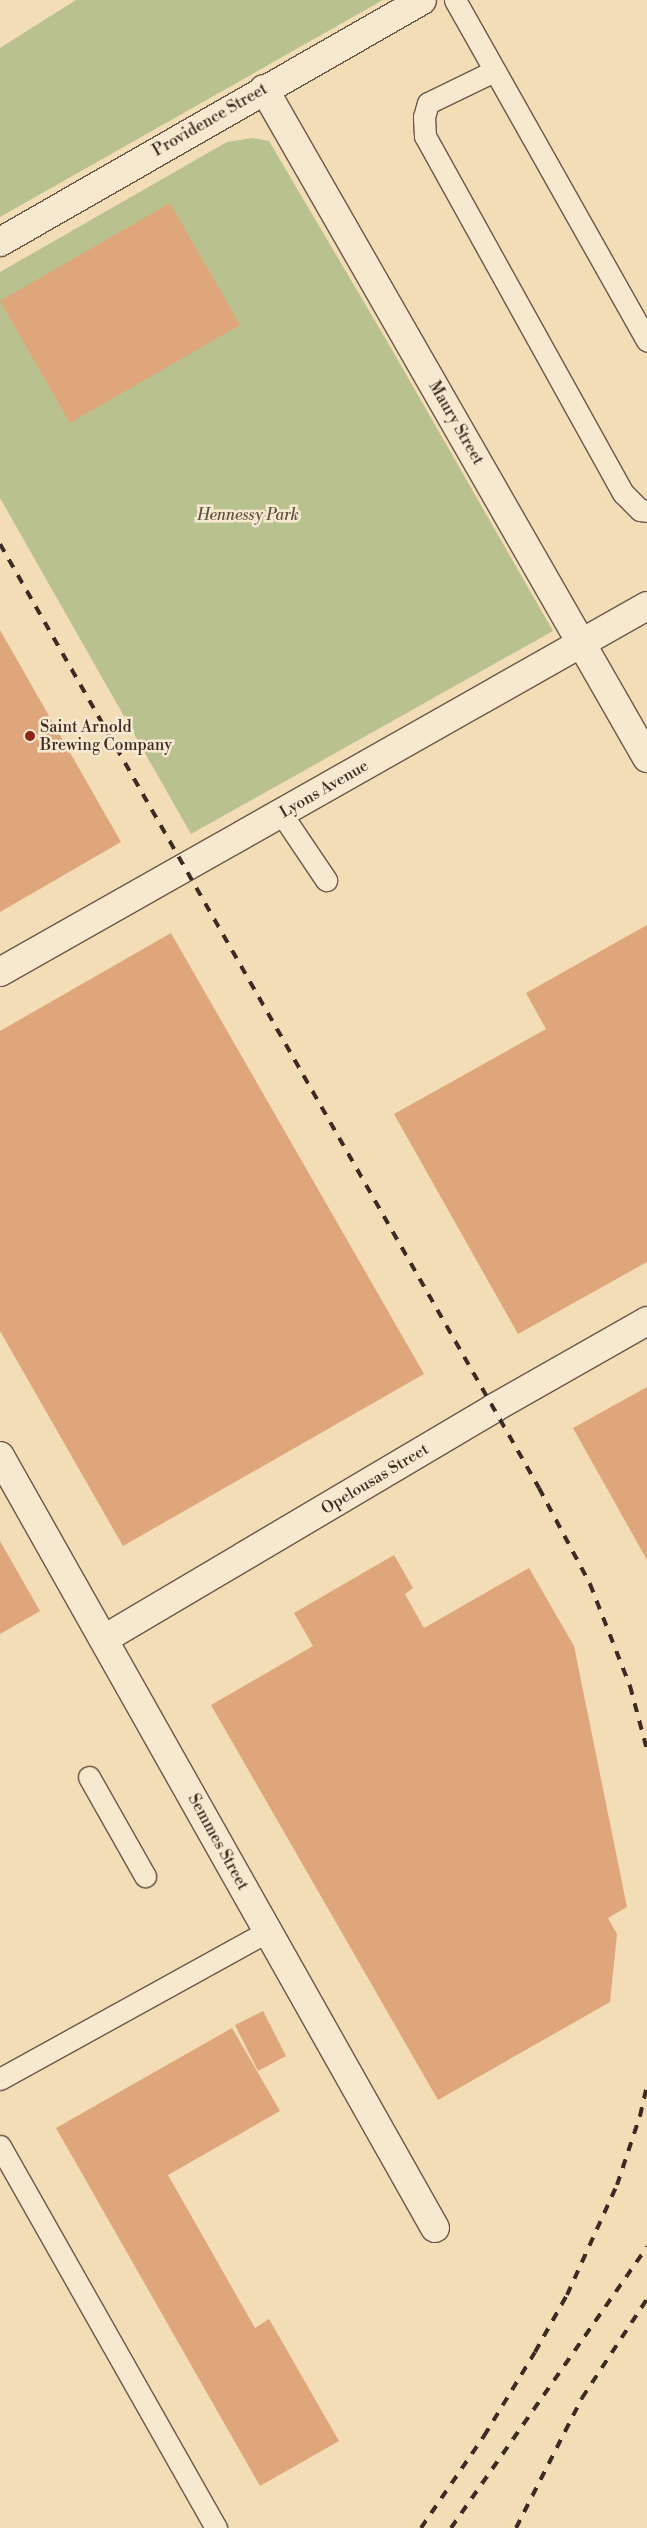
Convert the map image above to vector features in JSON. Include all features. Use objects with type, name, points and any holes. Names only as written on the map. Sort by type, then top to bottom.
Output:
[{"type":"street","name":"Providence Street","points":[[0,242],[422,0]]},
{"type":"street","name":"Maury Street","points":[[264,89],[647,758]]},
{"type":"street","name":"Lyons Avenue","points":[[0,972],[647,606]]},
{"type":"street","name":"Opelousas Street","points":[[104,1639],[494,1408],[647,1321]]},
{"type":"street","name":"Semmes Street","points":[[0,1456],[435,2228]]},
{"type":"lane","points":[[455,0],[647,341]]},
{"type":"lane","points":[[494,71],[428,103],[424,117],[426,136],[623,493],[640,510],[647,511]]},
{"type":"lane","points":[[281,813],[326,880]]},
{"type":"lane","points":[[90,1777],[145,1876]]},
{"type":"lane","points":[[0,2079],[268,1931]]},
{"type":"lane","points":[[0,2146],[216,2528]]},
{"type":"green space","points":[[76,0],[383,0],[0,217],[0,48]]},
{"type":"green space","name":"Hennessy Park","points":[[253,138],[269,141],[391,348],[553,631],[191,834],[0,498],[0,272],[227,142]]},
{"type":"building","points":[[170,203],[240,325],[70,423],[0,301]]},
{"type":"building","name":"Saint Arnold Brewing Company","points":[[0,630],[121,842],[0,912]]},
{"type":"building","points":[[647,925],[647,1262],[518,1334],[394,1114],[546,1029],[526,993]]},
{"type":"building","points":[[171,933],[424,1374],[123,1546],[0,1331],[0,1031]]},
{"type":"building","points":[[647,1387],[647,1560],[573,1428]]},
{"type":"building","points":[[0,1541],[40,1611],[0,1634]]},
{"type":"building","points":[[394,1555],[413,1588],[405,1594],[424,1628],[529,1568],[574,1646],[627,1907],[608,1918],[617,1934],[610,2002],[438,2100],[211,1705],[313,1646],[294,1613]]},
{"type":"building","points":[[263,2011],[286,2056],[258,2071],[235,2025]]},
{"type":"building","points":[[232,2028],[280,2111],[168,2175],[255,2328],[269,2319],[339,2441],[260,2486],[56,2128]]},
{"type":"railway","points":[[0,544],[539,1488],[590,1584],[630,1686],[647,1750]]},
{"type":"railway","points":[[421,2528],[484,2436],[567,2295],[617,2185],[640,2116],[647,2085]]},
{"type":"railway","points":[[451,2528],[647,2247]]},
{"type":"railway","points":[[516,2528],[582,2398],[647,2299]]},
{"type":"place","name":"Saint Arnold Brewing Company","points":[[30,736]]}]
